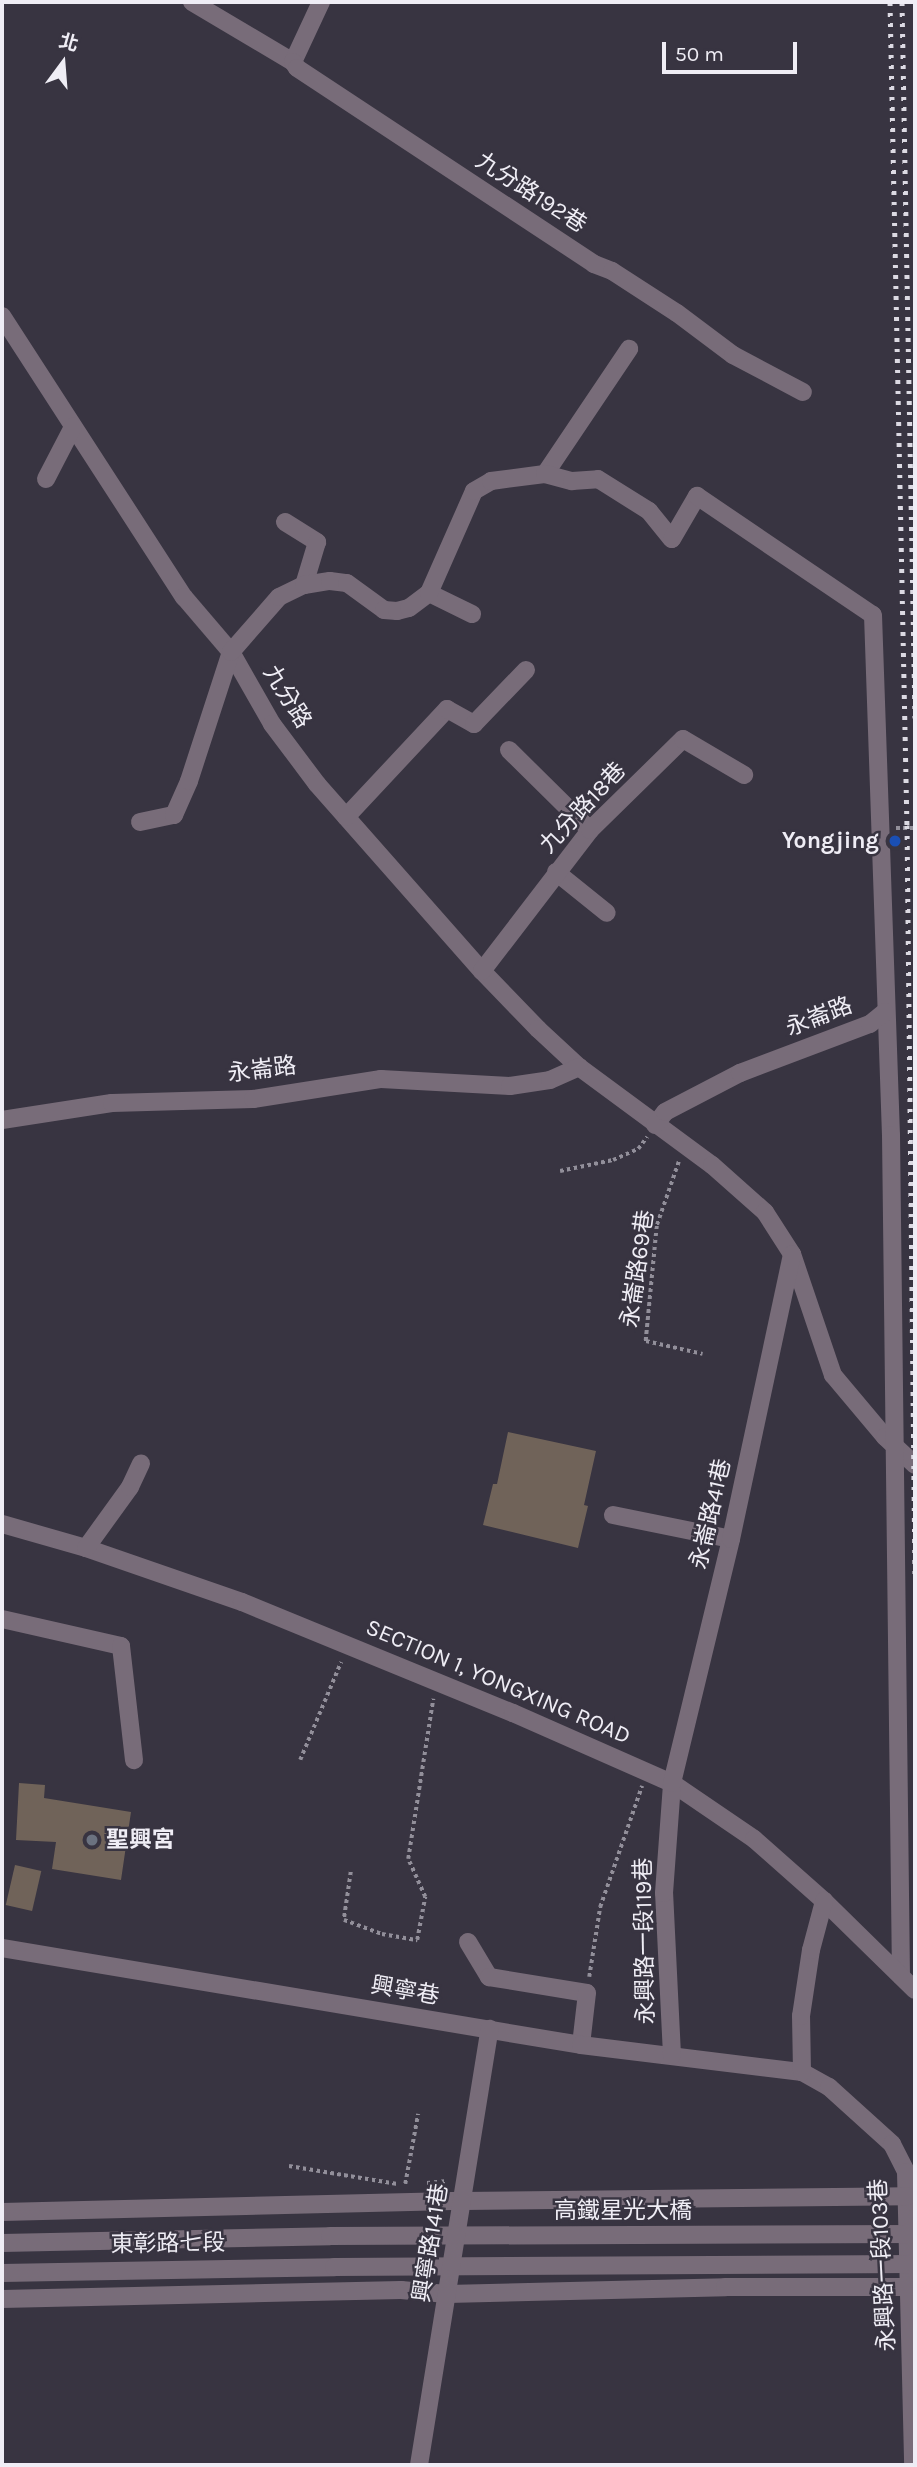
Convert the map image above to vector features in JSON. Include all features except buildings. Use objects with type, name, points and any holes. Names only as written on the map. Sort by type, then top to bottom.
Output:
[{"type":"street","name":"九分路192巷","points":[[192,2],[293,62],[319,83],[583,257],[612,271],[677,313],[733,355],[803,392]]},
{"type":"street","points":[[293,62],[304,32],[321,2]]},
{"type":"street","name":"九分路","points":[[2,316],[184,597],[231,652],[272,724],[317,784],[482,971],[579,1067]]},
{"type":"street","points":[[140,822],[174,815],[189,782],[231,652],[279,597],[304,585],[330,581],[347,583],[384,610],[409,608],[429,593],[474,491],[491,481],[545,474],[629,349]]},
{"type":"street","points":[[46,478],[73,428]]},
{"type":"street","name":"永崙路","points":[[545,474],[572,481],[598,479],[649,511],[672,539],[697,496],[873,615],[885,1012],[870,1024],[740,1073],[665,1112],[655,1125]]},
{"type":"street","points":[[285,522],[317,542],[304,585]]},
{"type":"street","points":[[429,593],[472,614]]},
{"type":"street","points":[[346,817],[447,709],[474,724],[526,670]]},
{"type":"street","name":"九分路18巷","points":[[482,971],[590,830],[683,739],[744,775]]},
{"type":"street","points":[[509,750],[590,830]]},
{"type":"street","points":[[556,872],[607,913]]},
{"type":"street","points":[[885,1012],[891,1135],[901,1976]]},
{"type":"street","points":[[579,1067],[712,1165],[765,1212],[792,1254],[833,1375],[915,1465]]},
{"type":"street","name":"永崙路","points":[[2,1120],[112,1102],[253,1099],[381,1079],[510,1086],[550,1080],[579,1067]]},
{"type":"street","name":"永崙路41巷","points":[[672,1783],[731,1539],[792,1254]]},
{"type":"street","points":[[86,1549],[130,1487],[141,1463]]},
{"type":"street","points":[[613,1515],[731,1539]]},
{"type":"street","name":"SECTION 1, YONGXING ROAD","points":[[2,1524],[86,1549],[242,1602],[672,1783],[754,1839],[824,1901],[915,1990]]},
{"type":"street","points":[[2,1619],[121,1646],[134,1760]]},
{"type":"street","name":"永興路一段119巷","points":[[672,1783],[664,1893],[672,2055]]},
{"type":"street","points":[[802,2072],[801,2016],[811,1951],[824,1901]]},
{"type":"street","points":[[468,1942],[489,1977],[587,1993],[581,2045]]},
{"type":"street","name":"興寧巷","points":[[2,1948],[581,2045],[802,2072]]},
{"type":"street","name":"興寧路141巷","points":[[419,2465],[490,2029]]},
{"type":"street","name":"永興路一段103巷","points":[[802,2072],[829,2087],[891,2144],[906,2172],[914,2465]]},
{"type":"street","points":[[2,2212],[463,2201],[907,2196]]},
{"type":"street","name":"高鐵星光大橋","points":[[330,2236],[915,2234]]},
{"type":"street","name":"東彰路七段","points":[[2,2243],[330,2236]]},
{"type":"street","name":"東彰路七段","points":[[2,2273],[334,2267],[915,2264]]},
{"type":"street","points":[[2,2300],[401,2290],[447,2294],[725,2287],[911,2287]]},
{"type":"path","points":[[894,828],[915,828]]},
{"type":"path","points":[[560,1171],[612,1160],[638,1149],[655,1125]]},
{"type":"path","name":"永崙路69巷","points":[[684,1146],[657,1226],[646,1341],[704,1354]]},
{"type":"path","points":[[300,1760],[348,1646]]},
{"type":"path","points":[[351,1872],[344,1920],[382,1934],[417,1940],[425,1897],[408,1859],[436,1682]]},
{"type":"path","points":[[587,1993],[600,1908],[647,1772]]},
{"type":"path","points":[[405,2185],[418,2114]]},
{"type":"path","points":[[289,2166],[405,2185],[467,2179]]},
{"type":"railway","points":[[890,2],[907,825],[915,1575]]},
{"type":"railway","points":[[902,2],[915,718]]},
{"type":"place","name":"Yongjing","points":[[895,841]]},
{"type":"place","name":"聖興宮","points":[[92,1840]]}]
